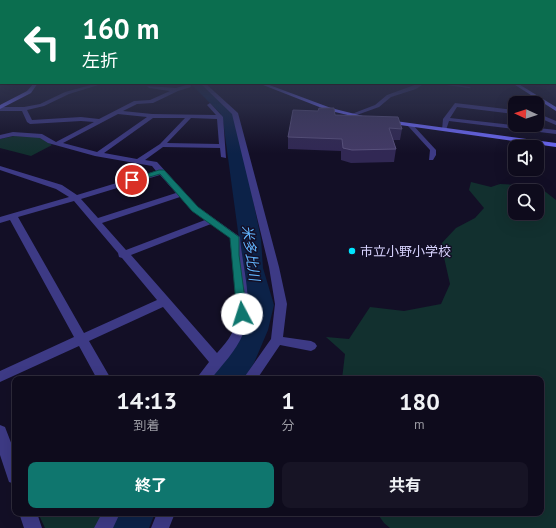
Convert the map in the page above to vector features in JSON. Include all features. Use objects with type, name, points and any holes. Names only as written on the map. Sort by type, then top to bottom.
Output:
[{"type":"main road","points":[[315,104],[329,109],[380,121],[556,145]]},
{"type":"street","points":[[0,108],[24,109],[45,104]]},
{"type":"street","points":[[57,144],[133,104]]},
{"type":"street","points":[[224,104],[235,114],[274,267],[281,304],[277,340],[252,376]]},
{"type":"street","points":[[352,115],[380,104]]},
{"type":"street","points":[[210,105],[220,118],[224,157]]},
{"type":"street","points":[[444,129],[446,119],[455,105],[508,111]]},
{"type":"street","points":[[24,109],[30,122],[82,119],[100,121]]},
{"type":"street","points":[[118,112],[152,116],[220,118]]},
{"type":"street","points":[[96,154],[152,116]]},
{"type":"street","points":[[139,161],[162,144],[189,117]]},
{"type":"street","points":[[544,118],[556,123]]},
{"type":"street","points":[[446,119],[556,132]]},
{"type":"street","points":[[410,125],[433,150],[431,159]]},
{"type":"street","points":[[0,137],[13,134],[42,136],[57,144],[96,154],[154,164],[195,209],[235,237],[235,255],[242,314],[237,335],[205,376]]},
{"type":"street","points":[[162,144],[222,146]]},
{"type":"street","points":[[0,175],[4,169],[59,187],[75,198],[163,302],[217,362]]},
{"type":"street","points":[[0,220],[161,172]]},
{"type":"street","points":[[96,222],[180,194]]},
{"type":"street","points":[[13,216],[102,376]]},
{"type":"street","points":[[122,254],[211,221]]},
{"type":"street","points":[[0,376],[163,302]]},
{"type":"street","points":[[277,340],[311,346]]},
{"type":"street","points":[[0,432],[12,467]]},
{"type":"street","points":[[29,516],[33,528]]},
{"type":"street","points":[[103,528],[109,516]]},
{"type":"street","points":[[160,528],[165,516]]},
{"type":"green space","points":[[14,136],[40,137],[52,145],[31,156],[0,148],[0,139]]},
{"type":"green space","points":[[471,182],[491,187],[500,184],[508,184],[508,220],[544,220],[544,191],[556,200],[556,528],[390,528],[379,516],[544,516],[544,376],[342,376],[345,354],[326,337],[349,339],[370,307],[404,311],[441,304],[450,284],[441,244],[456,228],[475,218],[484,208],[469,190]]},
{"type":"green space","points":[[39,516],[102,516],[96,528],[45,528]]},
{"type":"building","points":[[319,108],[334,108],[335,115],[398,117],[402,129],[389,128],[396,149],[352,150],[343,148],[342,139],[288,137],[293,110],[318,111]]},
{"type":"waterway","name":"米多比川","points":[[217,104],[226,112],[230,121],[250,239],[251,268],[261,305],[254,330],[239,363],[228,376]]},
{"type":"waterway","name":"米多比川","points":[[127,528],[133,516]]},
{"type":"place","name":"市立小野小学校","points":[[352,251]]},
{"type":"route","points":[[132,180],[161,172],[195,209],[235,237],[235,255],[239,277],[242,314]]}]
